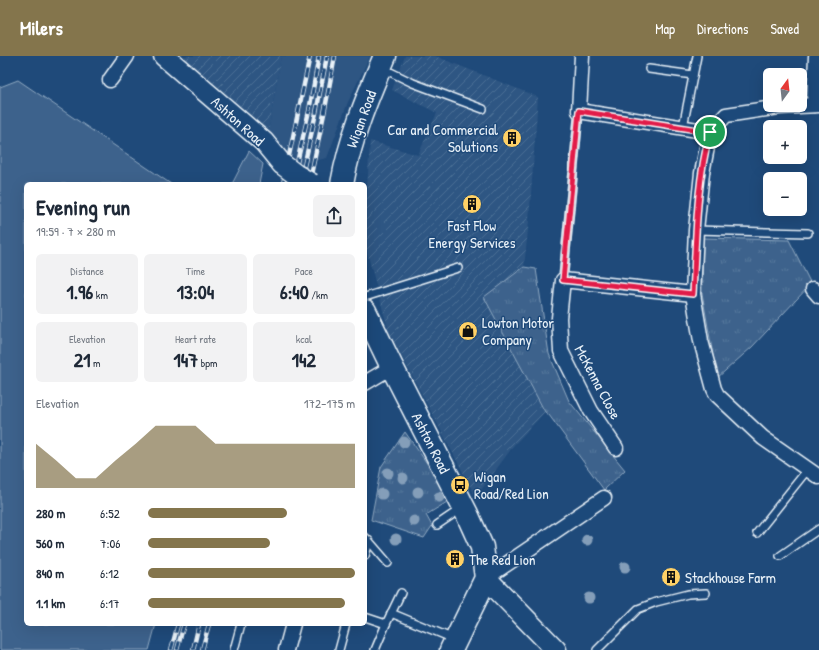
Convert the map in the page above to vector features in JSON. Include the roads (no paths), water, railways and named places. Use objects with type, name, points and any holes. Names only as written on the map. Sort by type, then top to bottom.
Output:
[{"type":"main road","name":"Ashton Road","points":[[164,56],[264,142],[282,164],[308,182]]},
{"type":"main road","name":"Wigan Road","points":[[342,182],[356,126],[383,62]]},
{"type":"main road","name":"Ashton Road","points":[[367,315],[392,367],[464,506],[482,547],[486,578]]},
{"type":"main road","points":[[453,645],[486,578],[556,650]]},
{"type":"street","points":[[110,80],[126,56]]},
{"type":"street","points":[[582,56],[579,111],[710,132]]},
{"type":"street","points":[[813,473],[763,438],[717,395],[701,341],[693,294],[696,230],[702,173],[710,132],[726,115],[778,107],[817,105],[816,56]]},
{"type":"street","points":[[563,280],[693,294]]},
{"type":"street","name":"McKenna Close","points":[[563,280],[558,318],[561,351],[591,411],[616,448]]},
{"type":"street","points":[[367,382],[392,367]]},
{"type":"street","points":[[486,578],[604,498]]},
{"type":"street","points":[[286,650],[292,626]]},
{"type":"lane","points":[[683,127],[697,56]]},
{"type":"lane","points":[[383,62],[413,83],[483,109]]},
{"type":"lane","points":[[648,69],[693,75]]},
{"type":"lane","name":"McKenna Close","points":[[563,280],[572,198],[579,111]]},
{"type":"lane","points":[[696,230],[726,234],[808,234]]},
{"type":"lane","points":[[367,296],[458,268]]},
{"type":"lane","points":[[757,533],[813,473]]},
{"type":"lane","points":[[438,525],[464,506]]},
{"type":"lane","points":[[780,556],[819,529]]},
{"type":"lane","points":[[367,539],[388,563]]},
{"type":"lane","points":[[375,650],[401,592]]},
{"type":"lane","points":[[597,650],[638,609],[656,602],[688,594],[706,593]]},
{"type":"lane","points":[[391,613],[453,645]]},
{"type":"lane","points":[[367,618],[386,624]]},
{"type":"lane","points":[[234,650],[240,626]]},
{"type":"lane","points":[[339,650],[345,626]]},
{"type":"railway","points":[[283,182],[310,56]]},
{"type":"railway","points":[[292,182],[309,111],[319,56]]},
{"type":"railway","points":[[300,182],[327,56]]},
{"type":"railway","points":[[309,182],[335,56]]},
{"type":"railway","points":[[171,650],[177,626]]},
{"type":"railway","points":[[177,650],[183,626]]},
{"type":"railway","points":[[193,650],[199,626]]},
{"type":"railway","points":[[202,650],[208,626]]},
{"type":"place","name":"Car and Commercial Solutions","points":[[512,138]]},
{"type":"place","name":"Fast Flow Energy Services","points":[[472,204]]},
{"type":"place","name":"Lowton Motor Company","points":[[468,331]]},
{"type":"place","name":"Wigan Road/Red Lion","points":[[460,485]]},
{"type":"place","name":"The Red Lion","points":[[455,559]]},
{"type":"place","name":"Stackhouse Farm","points":[[671,577]]}]
